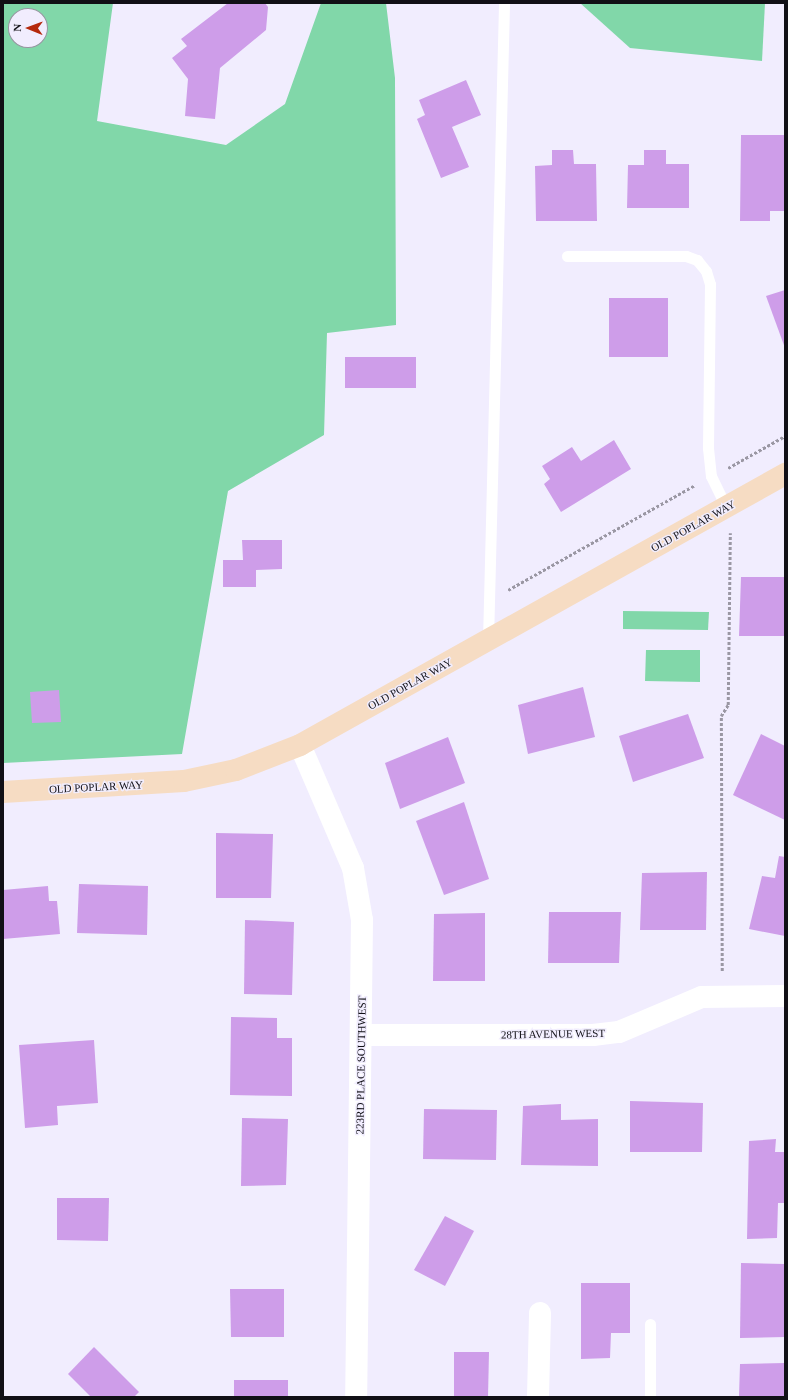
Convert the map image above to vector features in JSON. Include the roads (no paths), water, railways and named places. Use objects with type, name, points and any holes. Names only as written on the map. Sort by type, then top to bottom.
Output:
[{"type":"street","name":"OLD POPLAR WAY","points":[[3,792],[184,781],[236,770],[300,744],[488,641],[785,474]]},
{"type":"street","name":"223RD PLACE SOUTHWEST","points":[[300,744],[353,868],[362,920],[356,1397]]},
{"type":"street","name":"28TH AVENUE WEST","points":[[361,1035],[593,1035],[619,1032],[702,996],[785,996]]},
{"type":"street","points":[[538,1397],[540,1313]]},
{"type":"lane","points":[[488,641],[504,3]]},
{"type":"lane","points":[[567,256],[686,256],[697,260],[706,271],[710,284],[708,448],[711,476],[726,507]]},
{"type":"lane","points":[[650,1324],[650,1397]]}]
